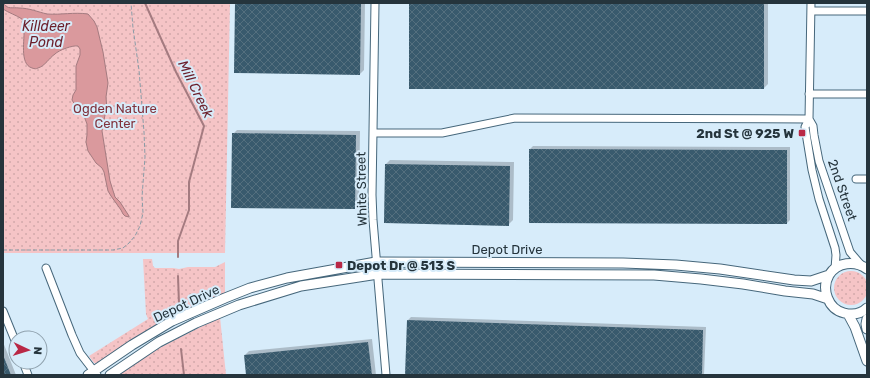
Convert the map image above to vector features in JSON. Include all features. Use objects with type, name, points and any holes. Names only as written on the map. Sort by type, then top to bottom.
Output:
[{"type":"main road","name":"Depot Drive","points":[[93,374],[132,345],[172,321],[244,291],[287,278],[376,262],[623,263],[676,265],[720,269],[794,280],[811,281],[832,272],[845,264],[854,263],[865,268]]},
{"type":"main road","points":[[832,272],[825,286],[830,304],[835,309],[848,314],[857,314],[867,308]]},
{"type":"main road","name":"Depot Drive","points":[[110,375],[159,342],[196,323],[239,305],[301,286],[378,274],[654,275],[743,284],[813,294],[828,299]]},
{"type":"main road","points":[[848,314],[855,327],[867,361]]},
{"type":"main road","points":[[867,319],[867,328]]},
{"type":"street","name":"White Street","points":[[375,3],[372,194],[376,262],[386,375]]},
{"type":"street","points":[[811,7],[867,11]]},
{"type":"street","name":"2nd Street","points":[[811,7],[809,119],[805,127],[810,163],[819,199],[836,248],[832,272]]},
{"type":"street","points":[[809,94],[867,94]]},
{"type":"street","points":[[372,133],[442,133],[514,118],[809,119]]},
{"type":"street","name":"2nd Street","points":[[809,119],[813,126],[819,161],[850,252],[865,268]]},
{"type":"street","points":[[856,179],[867,180]]},
{"type":"street","points":[[46,268],[72,335],[80,353],[93,374]]},
{"type":"street","points":[[3,311],[10,330]]},
{"type":"path","points":[[3,250],[113,250],[124,248],[135,236],[140,226],[143,213],[142,197],[145,157],[139,70],[131,3]]},
{"type":"green space","name":"Ogden Nature Center","points":[[3,3],[230,3],[225,253],[3,253]]},
{"type":"green space","points":[[143,259],[152,259],[153,266],[155,268],[179,269],[188,267],[215,267],[225,262],[225,294],[97,364],[94,363],[89,356],[148,319],[146,314]]},
{"type":"green space","points":[[848,271],[854,271],[858,272],[865,278],[868,288],[867,295],[861,302],[854,305],[848,305],[844,304],[837,298],[834,291],[834,285],[835,281],[841,274]]},
{"type":"green space","points":[[220,317],[226,375],[117,375],[161,347]]},
{"type":"water","name":"Killdeer Pond","points":[[3,3],[8,7],[26,9],[47,14],[88,14],[94,21],[97,27],[103,52],[108,83],[106,97],[107,110],[102,131],[110,181],[115,197],[120,202],[129,217],[123,214],[111,196],[108,191],[102,168],[96,163],[88,151],[86,142],[87,124],[84,116],[72,100],[76,90],[76,66],[80,55],[80,49],[76,46],[63,49],[57,52],[45,64],[36,69],[28,66],[25,62],[24,56],[24,27],[22,19],[3,9]]},
{"type":"building","points":[[235,3],[361,3],[360,75],[234,73]]},
{"type":"building","points":[[409,3],[764,3],[764,89],[409,89]]},
{"type":"building","points":[[232,133],[356,135],[355,209],[231,208]]},
{"type":"building","points":[[529,149],[787,150],[787,224],[529,223]]},
{"type":"building","points":[[385,164],[510,166],[509,226],[384,223]]},
{"type":"building","points":[[407,320],[703,330],[702,375],[405,375]]},
{"type":"building","points":[[368,342],[372,375],[246,375],[244,355]]},
{"type":"building","points":[[3,355],[11,375],[3,375]]},
{"type":"waterway","name":"Mill Creek","points":[[145,3],[176,72],[204,126],[189,182],[189,210],[178,241],[178,257]]},
{"type":"waterway","name":"Mill Creek","points":[[178,276],[179,304]]},
{"type":"waterway","name":"Mill Creek","points":[[181,349],[184,375]]},
{"type":"place","name":"2nd St @ 925 W","points":[[802,133]]},
{"type":"place","name":"Depot Dr @ 513 S","points":[[339,265]]}]
